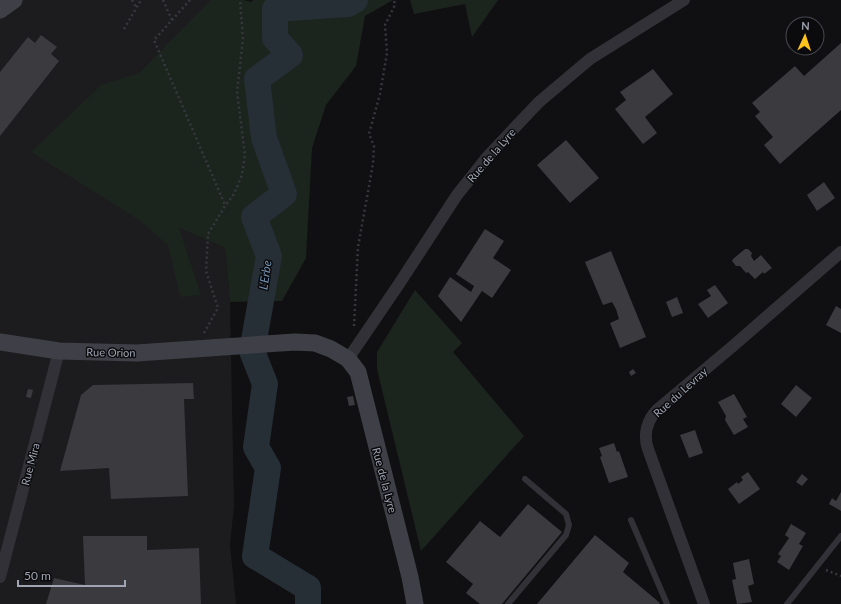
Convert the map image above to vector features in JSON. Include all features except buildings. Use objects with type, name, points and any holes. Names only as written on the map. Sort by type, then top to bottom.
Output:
[{"type":"street","points":[[0,10],[14,0]]},
{"type":"street","name":"Rue de la Lyre","points":[[348,359],[457,195],[488,156],[539,102],[590,59],[684,0]]},
{"type":"street","name":"Rue du Levray","points":[[704,604],[648,449],[646,437],[647,426],[658,409],[841,252]]},
{"type":"street","name":"Rue Orion","points":[[0,342],[59,352],[137,353],[274,344]]},
{"type":"street","name":"Rue de la Lyre","points":[[274,344],[295,342],[315,343],[331,349],[348,359],[358,372],[410,577],[415,604]]},
{"type":"street","name":"Rue Mira","points":[[0,577],[59,352]]},
{"type":"lane","points":[[508,604],[566,535],[569,525],[566,514],[524,478]]},
{"type":"lane","points":[[631,520],[667,604]]},
{"type":"lane","points":[[787,604],[841,536]]},
{"type":"path","points":[[132,0],[136,7]]},
{"type":"path","points":[[124,29],[141,0]]},
{"type":"path","points":[[163,0],[172,20]]},
{"type":"path","points":[[190,0],[154,40],[225,206]]},
{"type":"path","points":[[200,338],[218,308],[206,271],[208,234],[234,194],[242,175],[245,155],[237,92],[243,39],[240,0]]},
{"type":"path","points":[[355,329],[354,323],[358,247],[373,164],[374,146],[369,134],[380,94],[386,53],[385,25],[395,5],[394,0]]},
{"type":"path","points":[[817,566],[841,576]]},
{"type":"shaded area","points":[[0,0],[217,0],[179,228],[225,248],[230,302],[234,506],[230,545],[236,604],[0,604]]},
{"type":"shaded area","points":[[211,0],[243,0],[252,2],[253,0],[393,0],[365,16],[356,66],[326,105],[312,148],[306,258],[282,301],[230,302],[225,248],[179,228],[201,295],[180,297],[168,245],[139,220],[31,152],[101,85],[139,73]]},
{"type":"shaded area","points":[[410,0],[498,0],[472,37],[465,4],[414,14]]},
{"type":"shaded area","points":[[415,290],[462,343],[453,352],[524,436],[421,551],[377,369],[377,352]]},
{"type":"waterway","name":"L'Erbe","points":[[308,604],[308,588],[255,556],[268,468],[256,447],[265,384],[252,351],[269,256],[254,217],[284,194],[264,138],[257,79],[290,55],[275,38],[275,9],[348,4],[355,0]]}]
